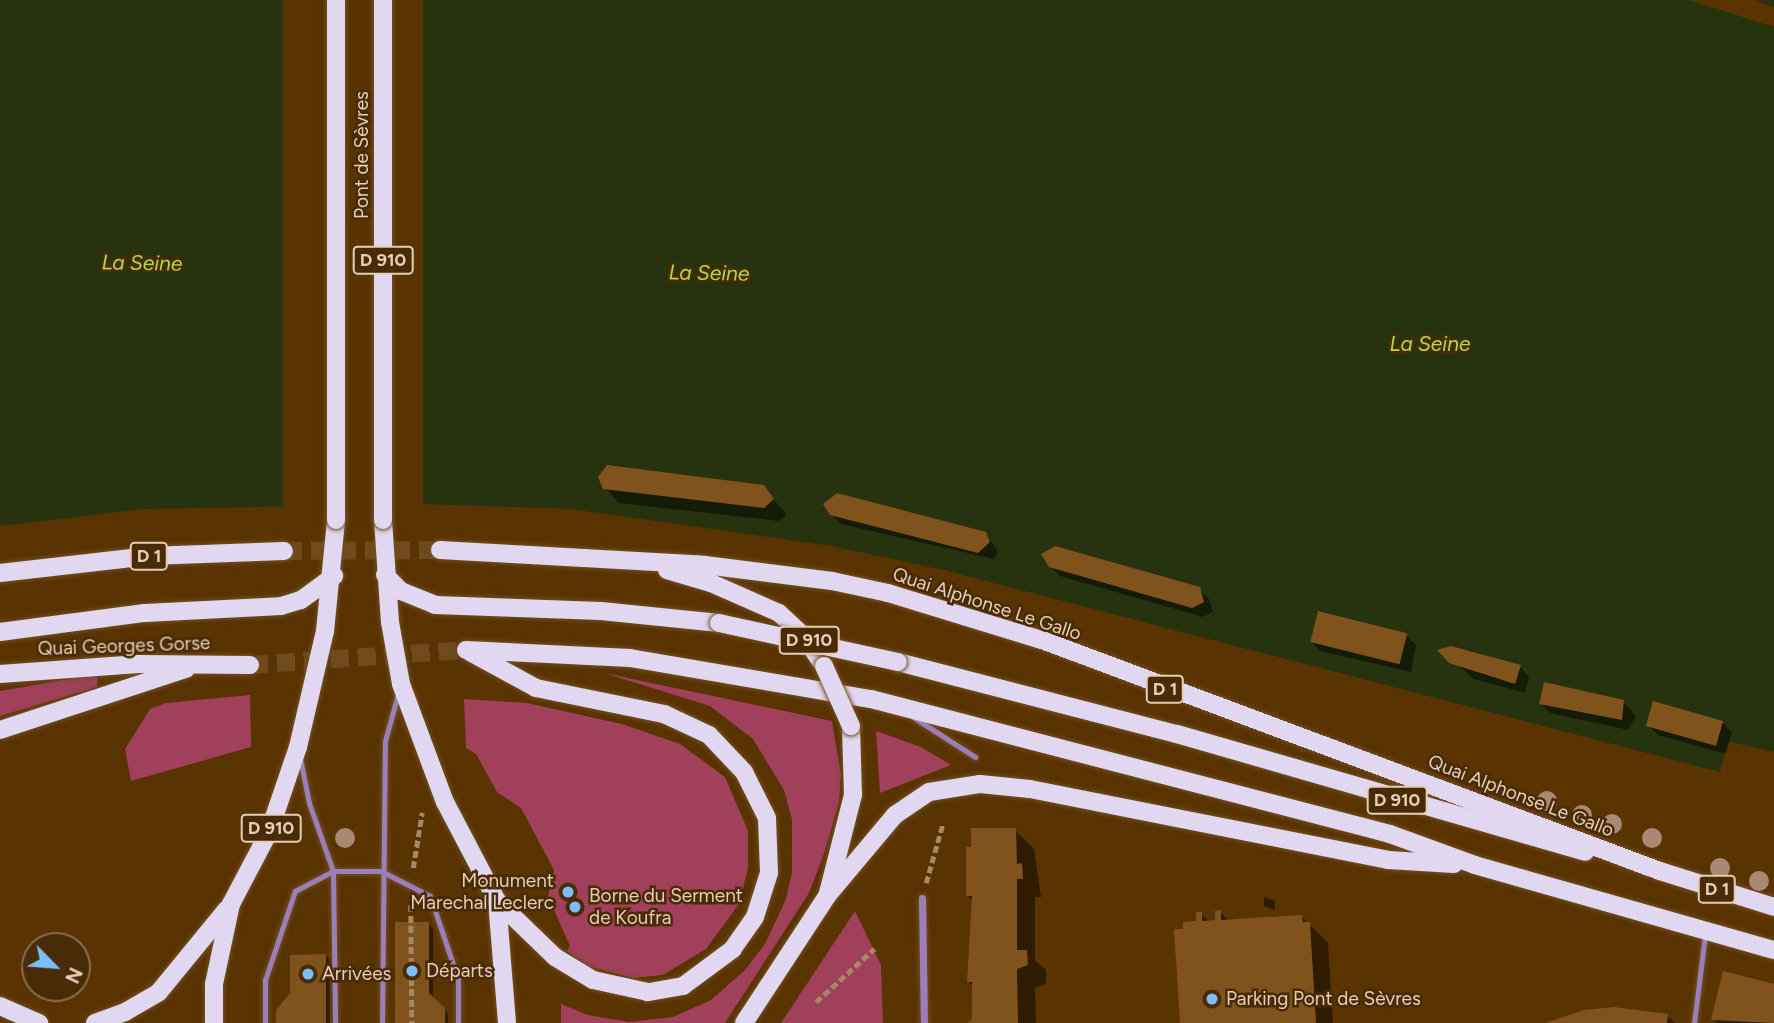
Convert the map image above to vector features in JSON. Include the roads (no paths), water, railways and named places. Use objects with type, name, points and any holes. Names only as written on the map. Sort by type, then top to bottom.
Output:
[{"type":"main road","name":"Pont de Sèvres","points":[[334,576],[336,0]]},
{"type":"main road","name":"Pont de Sèvres","points":[[383,0],[385,575]]},
{"type":"main road","name":"Quai Alphonse Le Gallo","points":[[440,550],[551,554],[657,566],[705,565],[832,580],[941,608],[1042,640],[1660,871],[1774,906]]},
{"type":"main road","name":"D 1","points":[[5,573],[149,556],[284,551]]},
{"type":"main road","points":[[657,566],[722,587],[779,613],[803,635],[824,666],[851,726],[853,795],[827,896]]},
{"type":"main road","name":"D 910","points":[[385,575],[401,591],[435,605],[601,611],[719,623],[898,662],[1177,734],[1496,830],[1660,871]]},
{"type":"main road","name":"D 910","points":[[385,575],[401,684],[445,802],[497,901],[507,1023]]},
{"type":"main road","points":[[0,632],[145,613],[281,606],[301,600],[334,576]]},
{"type":"main road","name":"D 910","points":[[214,1023],[214,985],[231,904],[269,832],[298,747],[334,576]]},
{"type":"main road","name":"D 1","points":[[497,901],[555,957],[593,980],[648,992],[682,986],[733,949],[755,917],[769,873],[767,818],[744,772],[709,735],[664,715],[536,688],[467,650],[630,658],[871,699],[1390,834],[1475,865],[1774,950]]},
{"type":"main road","points":[[0,730],[205,663]]},
{"type":"main road","name":"Quai Georges Gorse","points":[[0,674],[205,663],[250,665]]},
{"type":"main road","points":[[744,1023],[827,896],[895,815],[929,792],[980,784],[1132,807],[1388,860],[1475,865]]},
{"type":"main road","points":[[95,1023],[159,992],[231,904]]},
{"type":"main road","points":[[0,1006],[39,1023]]},
{"type":"street","points":[[922,898],[924,1023]]},
{"type":"lane","points":[[382,1023],[385,741],[401,684]]},
{"type":"lane","points":[[871,699],[901,710],[975,757]]},
{"type":"lane","points":[[298,747],[309,803],[333,872],[335,1023]]},
{"type":"lane","points":[[265,1023],[265,980],[295,891],[333,872],[382,871],[430,896],[458,979],[458,1023]]},
{"type":"lane","points":[[1694,1023],[1706,932]]},
{"type":"water","name":"La Seine","points":[[0,0],[1774,0],[1774,752],[1727,741],[1720,772],[944,570],[832,546],[571,509],[425,504],[142,509],[0,526]]},
{"type":"tunnel","points":[[284,551],[440,550]]},
{"type":"tunnel","points":[[250,665],[466,650]]},
{"type":"place","name":"Monument Marechal Leclerc","points":[[568,892]]},
{"type":"place","name":"Borne du Serment de Koufra","points":[[575,907]]},
{"type":"place","name":"Départs","points":[[412,971]]},
{"type":"place","name":"Arrivées","points":[[308,974]]},
{"type":"place","name":"Parking Pont de Sèvres","points":[[1212,999]]}]
